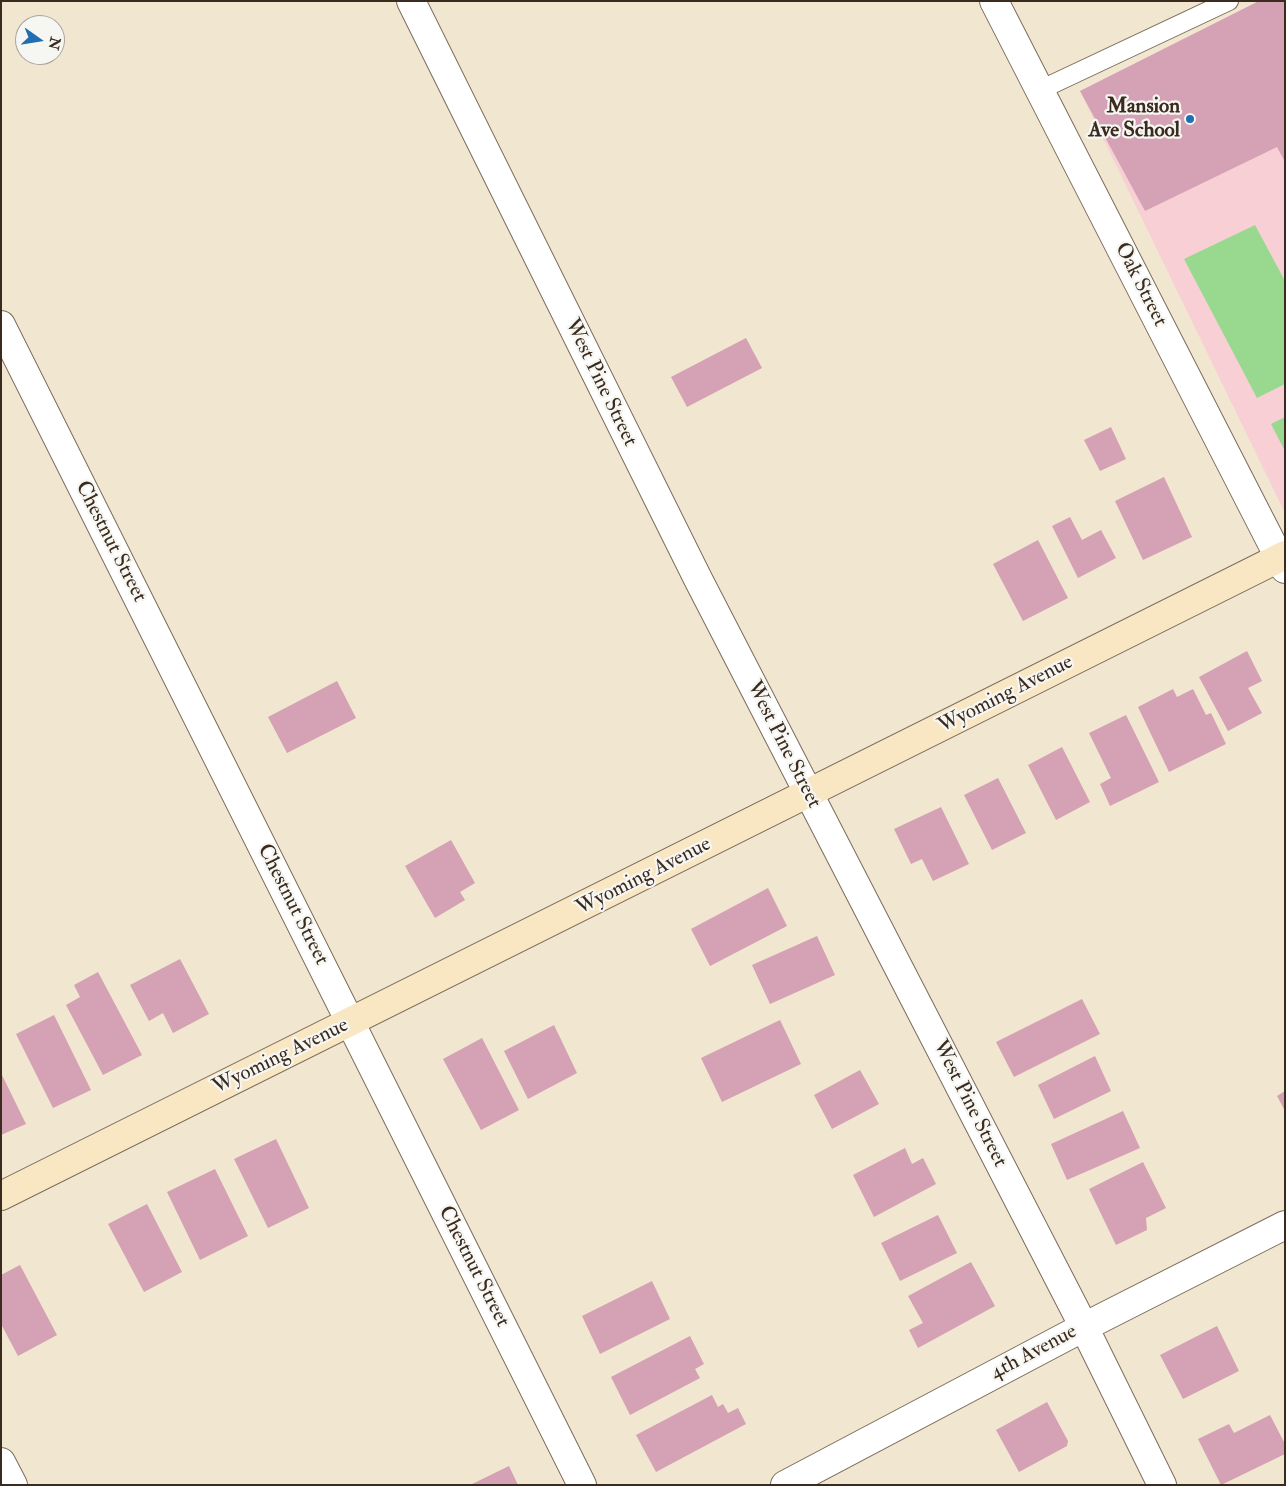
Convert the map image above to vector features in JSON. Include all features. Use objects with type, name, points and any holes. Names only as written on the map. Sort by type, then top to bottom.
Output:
[{"type":"street","name":"West Pine Street","points":[[411,1],[698,580],[1084,1327],[1162,1485]]},
{"type":"street","name":"Oak Street","points":[[994,1],[1283,560]]},
{"type":"street","name":"Chestnut Street","points":[[1,324],[582,1485]]},
{"type":"street","name":"Wyoming Avenue","points":[[1,1196],[1283,560]]},
{"type":"street","name":"4th Avenue","points":[[785,1485],[1084,1327],[1285,1225]]},
{"type":"street","points":[[1,1462],[13,1485]]},
{"type":"lane","points":[[1040,90],[1229,1]]},
{"type":"shaded area","points":[[1259,1],[1285,1],[1285,513],[1080,91]]},
{"type":"green space","points":[[1255,225],[1285,281],[1285,384],[1257,398],[1184,259]]},
{"type":"green space","points":[[1285,417],[1285,451],[1271,424]]},
{"type":"building","name":"Mansion Ave School","points":[[1259,1],[1285,1],[1285,162],[1277,147],[1145,211],[1080,91]]},
{"type":"building","points":[[746,338],[762,368],[687,407],[671,377]]},
{"type":"building","points":[[1111,427],[1126,459],[1100,471],[1084,440]]},
{"type":"building","points":[[1164,477],[1192,537],[1143,560],[1115,501]]},
{"type":"building","points":[[1070,517],[1082,540],[1101,530],[1116,558],[1078,578],[1052,526]]},
{"type":"building","points":[[1038,540],[1068,598],[1023,621],[993,564]]},
{"type":"building","points":[[1247,651],[1262,681],[1248,688],[1262,713],[1228,731],[1199,677]]},
{"type":"building","points":[[337,681],[356,718],[287,753],[268,717]]},
{"type":"building","points":[[1173,689],[1177,697],[1193,689],[1206,715],[1211,713],[1226,744],[1169,772],[1138,707]]},
{"type":"building","points":[[1126,715],[1159,782],[1110,806],[1100,784],[1111,778],[1089,733]]},
{"type":"building","points":[[1062,747],[1090,802],[1056,820],[1028,765]]},
{"type":"building","points":[[998,778],[1026,833],[992,850],[964,795]]},
{"type":"building","points":[[941,807],[969,864],[933,881],[922,859],[911,864],[894,829]]},
{"type":"building","points":[[451,840],[475,883],[460,892],[465,900],[435,918],[405,866]]},
{"type":"building","points":[[768,888],[787,926],[710,966],[691,929]]},
{"type":"building","points":[[817,936],[835,975],[770,1004],[752,965]]},
{"type":"building","points":[[180,959],[209,1014],[173,1033],[163,1013],[149,1021],[130,985]]},
{"type":"building","points":[[98,972],[142,1055],[103,1075],[66,1005],[80,997],[74,985]]},
{"type":"building","points":[[1082,999],[1100,1034],[1014,1077],[996,1042]]},
{"type":"building","points":[[54,1015],[91,1090],[53,1108],[16,1034]]},
{"type":"building","points":[[780,1020],[801,1064],[722,1102],[701,1058]]},
{"type":"building","points":[[554,1025],[577,1073],[528,1099],[504,1051]]},
{"type":"building","points":[[482,1038],[519,1110],[481,1130],[443,1059]]},
{"type":"building","points":[[1095,1056],[1111,1091],[1054,1119],[1038,1085]]},
{"type":"building","points":[[860,1070],[879,1104],[832,1129],[814,1095]]},
{"type":"building","points":[[1,1073],[26,1124],[1,1135]]},
{"type":"building","points":[[1285,1091],[1285,1111],[1277,1096]]},
{"type":"building","points":[[1123,1111],[1140,1148],[1067,1180],[1051,1144]]},
{"type":"building","points":[[276,1139],[309,1208],[268,1228],[234,1159]]},
{"type":"building","points":[[905,1148],[912,1164],[923,1158],[936,1184],[874,1217],[853,1175]]},
{"type":"building","points":[[1143,1162],[1166,1208],[1146,1218],[1147,1230],[1116,1245],[1089,1189]]},
{"type":"building","points":[[215,1169],[248,1236],[200,1260],[167,1192]]},
{"type":"building","points":[[147,1204],[182,1272],[144,1292],[108,1224]]},
{"type":"building","points":[[938,1215],[957,1253],[900,1281],[881,1243]]},
{"type":"building","points":[[971,1262],[995,1306],[918,1348],[909,1330],[923,1323],[908,1296]]},
{"type":"building","points":[[20,1265],[57,1335],[18,1356],[1,1324],[1,1275]]},
{"type":"building","points":[[652,1281],[670,1319],[600,1354],[582,1316]]},
{"type":"building","points":[[1217,1326],[1239,1371],[1183,1399],[1160,1355]]},
{"type":"building","points":[[690,1336],[704,1364],[695,1369],[700,1378],[630,1415],[611,1377]]},
{"type":"building","points":[[712,1395],[718,1407],[723,1404],[728,1413],[738,1408],[746,1424],[656,1472],[636,1435]]},
{"type":"building","points":[[1047,1402],[1068,1441],[1067,1446],[1019,1472],[996,1430]]},
{"type":"building","points":[[1270,1415],[1285,1444],[1285,1454],[1221,1485],[1198,1439],[1229,1424],[1234,1433]]},
{"type":"building","points":[[509,1466],[518,1485],[470,1485]]},
{"type":"place","name":"Mansion Ave School","points":[[1190,119]]}]
